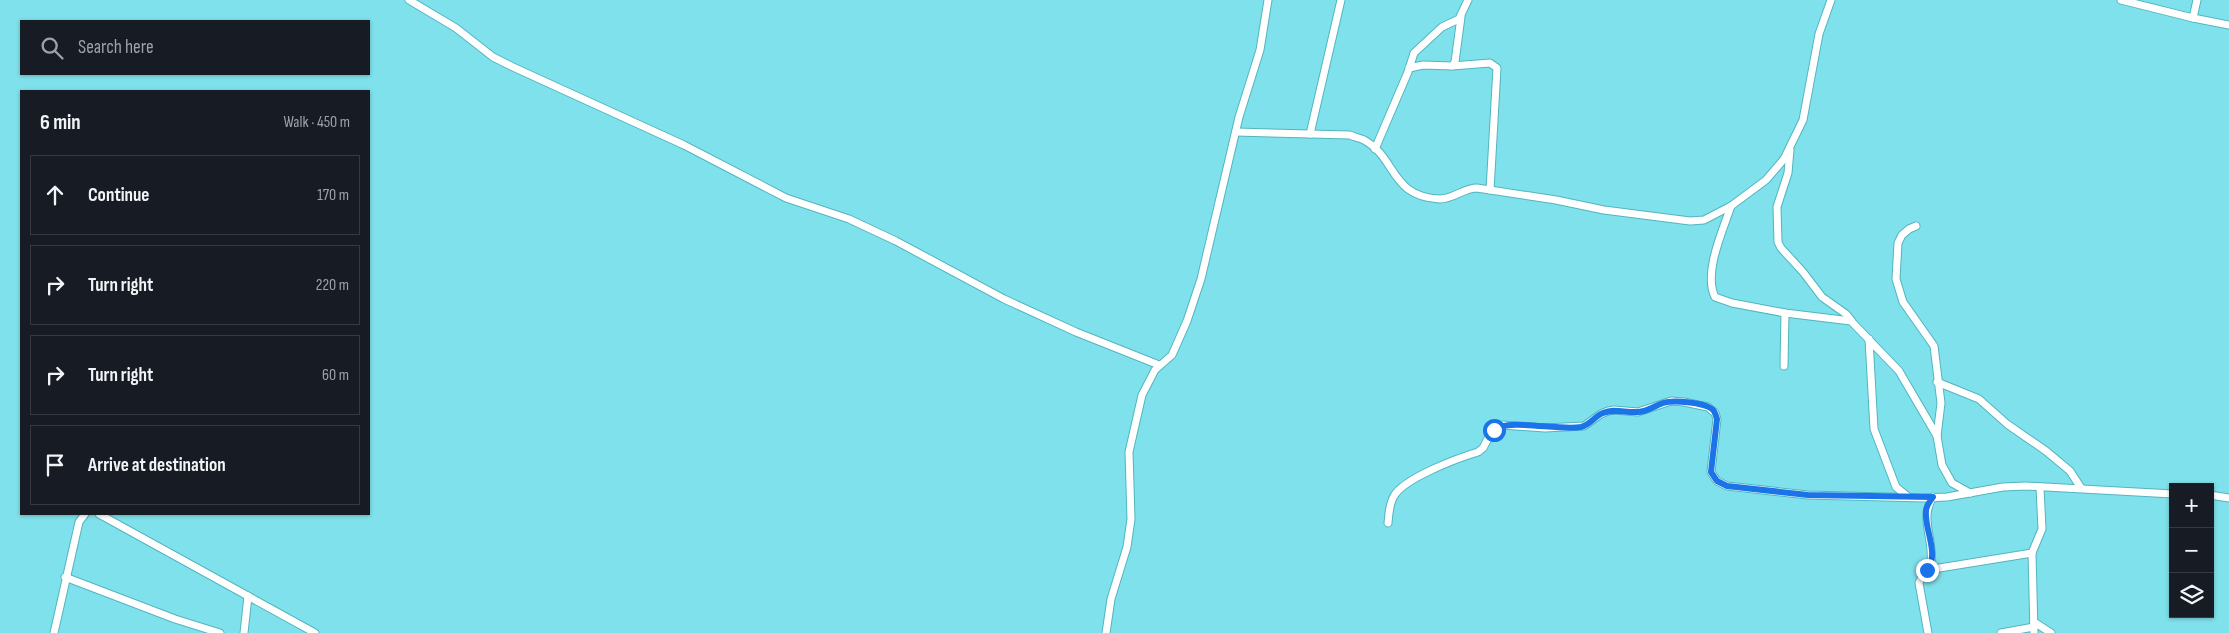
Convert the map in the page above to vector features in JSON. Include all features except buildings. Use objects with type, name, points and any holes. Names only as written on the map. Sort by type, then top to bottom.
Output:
[{"type":"street","points":[[409,0],[456,28],[494,57],[513,67],[684,145],[786,198],[849,219],[896,241],[1004,299],[1076,332],[1159,365]]},
{"type":"street","points":[[1106,633],[1111,599],[1128,538],[1131,519],[1128,470],[1131,438],[1142,395],[1152,374],[1159,365],[1172,355],[1187,321],[1201,279],[1236,132],[1260,50],[1268,0]]},
{"type":"street","points":[[1310,134],[1341,0]]},
{"type":"street","points":[[1452,66],[1455,62],[1462,16],[1468,0]]},
{"type":"street","points":[[1236,132],[1350,136],[1364,140],[1375,149],[1400,184],[1421,195],[1444,199],[1470,188],[1556,200],[1604,210],[1690,221],[1704,220],[1731,206],[1766,180],[1790,148],[1803,120],[1816,50],[1831,0]]},
{"type":"street","points":[[2121,0],[2229,25]]},
{"type":"street","points":[[2193,18],[2197,0]]},
{"type":"street","points":[[1375,149],[1414,53],[1442,27],[1456,22],[1462,16]]},
{"type":"street","points":[[1409,68],[1423,65],[1452,66],[1490,63],[1498,68],[1490,190]]},
{"type":"street","points":[[1790,148],[1788,173],[1777,207],[1778,242],[1781,248],[1822,297],[1846,314],[1899,371],[1937,436]]},
{"type":"street","points":[[1731,206],[1715,257],[1711,279],[1713,293],[1719,299],[1784,313],[1851,321]]},
{"type":"street","points":[[1916,226],[1902,235],[1898,243],[1896,279],[1903,302],[1932,340],[1935,352],[1940,409],[1937,436],[1939,454],[1947,475],[1958,488],[1970,493]]},
{"type":"street","points":[[1784,313],[1784,366]]},
{"type":"street","points":[[1869,339],[1870,382],[1875,435],[1896,487],[1908,498]]},
{"type":"street","points":[[1937,382],[1979,399],[2007,424],[2064,466],[2081,488]]},
{"type":"street","points":[[1388,522],[1391,502],[1399,489],[1437,468],[1478,452],[1483,448],[1490,435],[1498,426],[1510,424],[1545,428],[1584,426],[1608,411],[1638,412],[1671,402],[1684,402],[1708,407],[1715,413],[1717,419],[1711,472],[1717,481],[1727,486],[1808,495],[1908,498],[1947,497],[2003,487],[2081,488],[2169,494]]},
{"type":"street","points":[[2034,628],[2032,553],[2042,529],[2040,487]]},
{"type":"street","points":[[2214,496],[2229,498]]},
{"type":"street","points":[[1928,633],[1919,588],[1922,576],[1931,562],[1926,510],[1933,497]]},
{"type":"street","points":[[54,633],[65,577],[79,522],[85,515]]},
{"type":"street","points":[[101,515],[315,633]]},
{"type":"street","points":[[1927,570],[2032,553]]},
{"type":"street","points":[[65,577],[175,620],[220,633]]},
{"type":"street","points":[[244,633],[248,596]]},
{"type":"street","points":[[2001,633],[2034,628],[2051,633]]},
{"type":"route","points":[[1494,430],[1498,426],[1510,424],[1545,428],[1584,426],[1608,411],[1638,412],[1653,408],[1662,403],[1671,402],[1684,402],[1708,407],[1712,409],[1717,419],[1711,472],[1717,481],[1727,486],[1808,495],[1933,497],[1926,510],[1931,549],[1931,562],[1927,570]]}]
